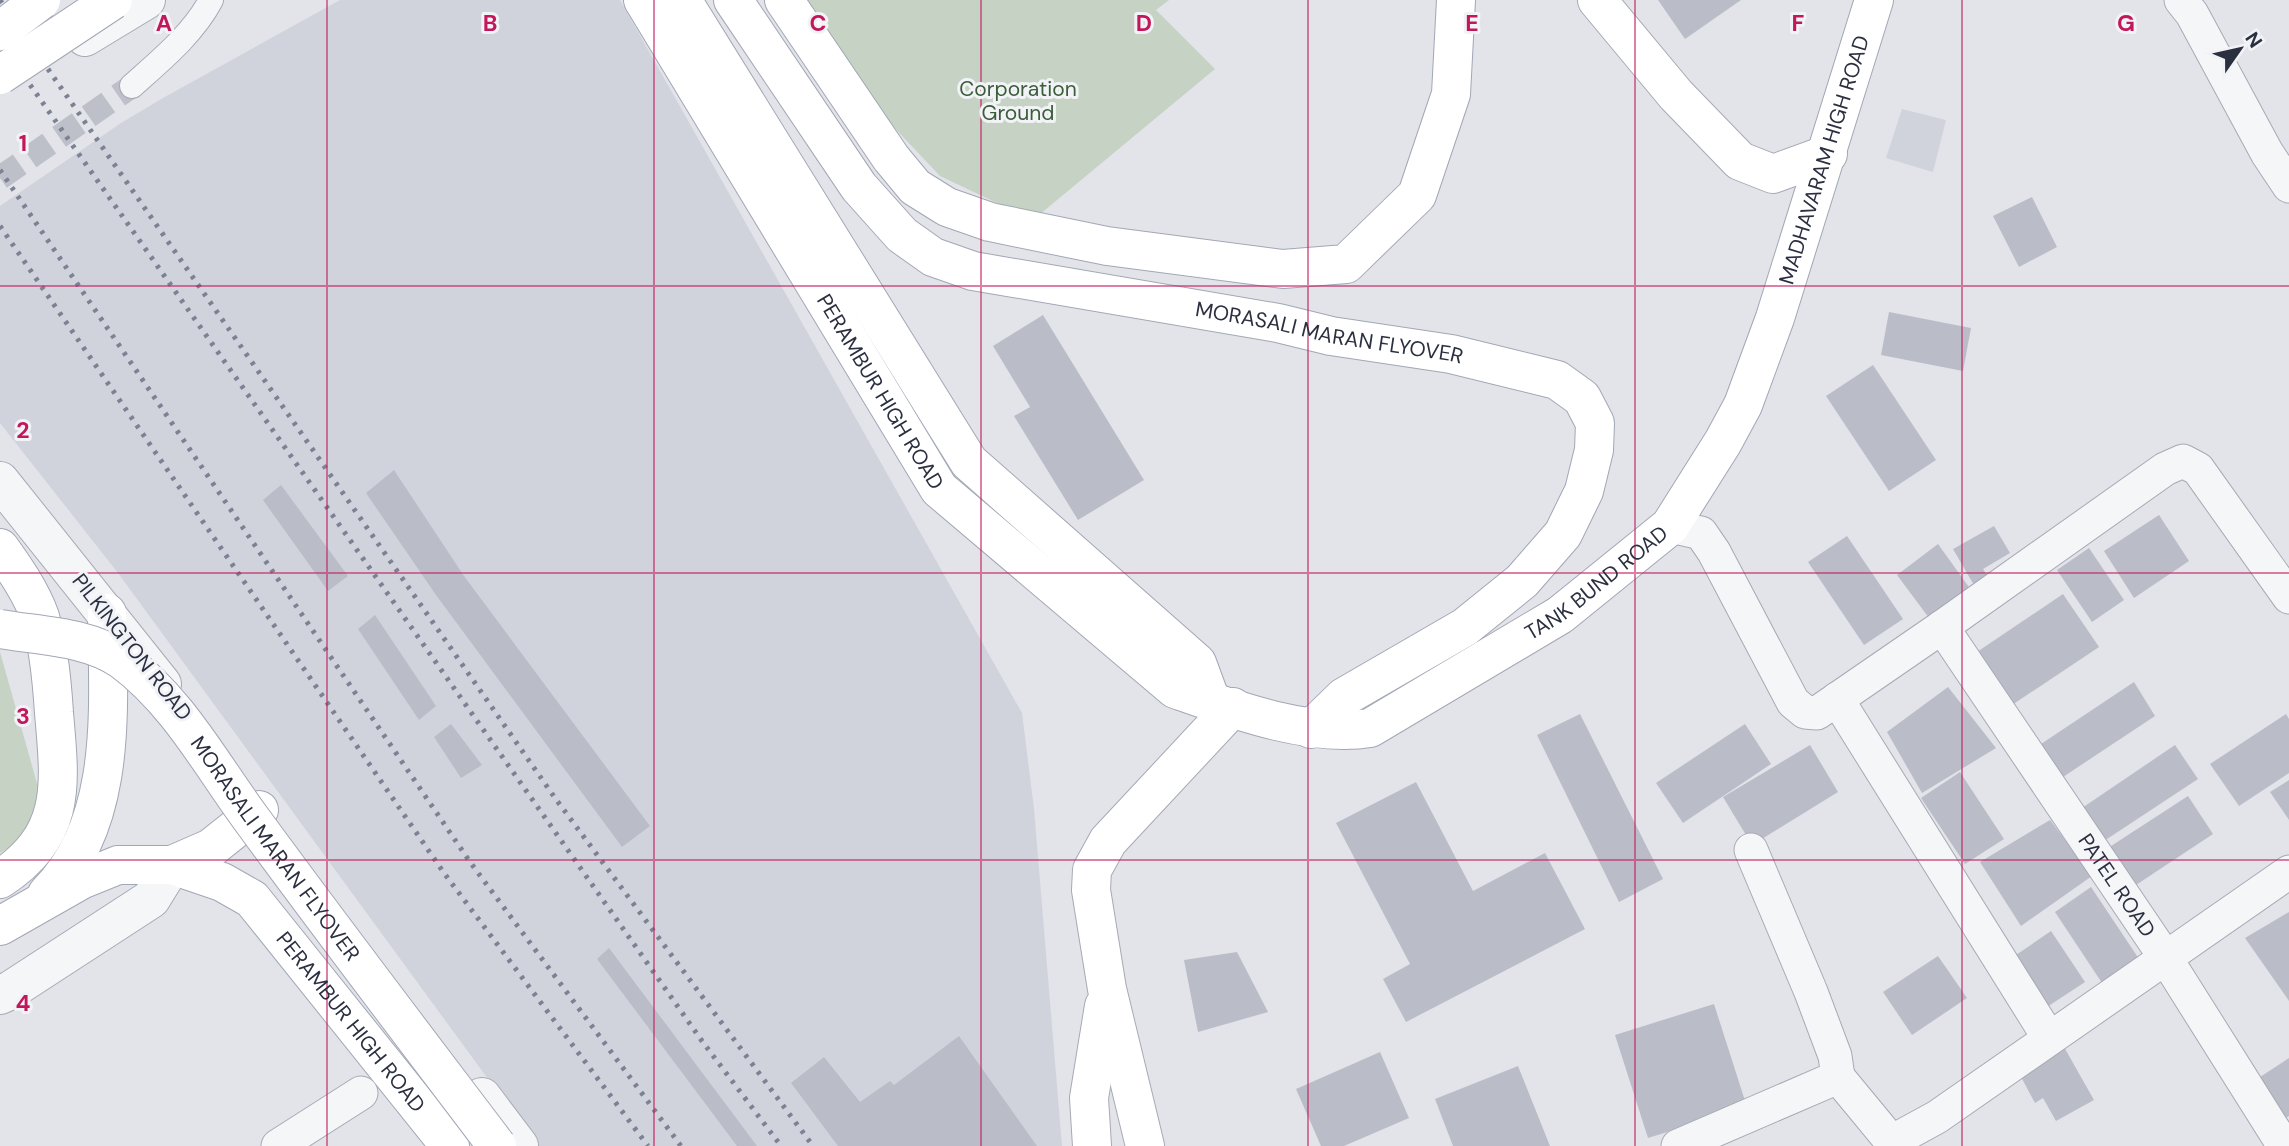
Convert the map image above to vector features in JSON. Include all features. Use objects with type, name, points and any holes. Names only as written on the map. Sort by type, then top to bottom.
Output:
[{"type":"main road","points":[[0,31],[41,0]]},
{"type":"main road","points":[[0,75],[113,0]]},
{"type":"main road","name":"PERAMBUR HIGH ROAD","points":[[643,0],[939,489],[1175,689],[1311,729]]},
{"type":"main road","points":[[682,0],[969,462],[1197,663],[1222,704],[1108,841],[1092,870],[1091,890],[1108,989],[1145,1146]]},
{"type":"main road","name":"MORASALI MARAN FLYOVER","points":[[733,0],[859,187],[902,236],[933,257],[973,271],[1278,323],[1331,336],[1451,354],[1557,380],[1582,398],[1595,423],[1594,450],[1584,491],[1563,534],[1522,580],[1465,627],[1344,696],[1311,729]]},
{"type":"main road","points":[[784,0],[891,158],[915,187],[947,207],[990,222],[1107,246],[1283,268],[1346,264],[1418,195],[1451,94],[1456,0]]},
{"type":"main road","points":[[1597,0],[1675,95],[1740,161],[1773,174],[1828,154]]},
{"type":"main road","name":"MADHAVARAM HIGH ROAD","points":[[1775,318],[1874,0]]},
{"type":"main road","name":"TANK BUND ROAD","points":[[1311,729],[1351,731],[1370,727],[1560,615],[1670,526],[1743,405],[1775,318]]},
{"type":"main road","points":[[0,548],[23,580],[40,617],[51,678],[58,794],[48,827],[32,853],[0,879]]},
{"type":"main road","points":[[16,917],[56,885],[88,830],[100,785],[109,712],[107,613]]},
{"type":"main road","name":"MORASALI MARAN FLYOVER","points":[[0,629],[95,646],[121,660],[148,683],[203,750],[253,821],[497,1146]]},
{"type":"main road","points":[[16,917],[81,880],[118,865],[172,865],[211,848],[259,810]]},
{"type":"main road","name":"PERAMBUR HIGH ROAD","points":[[172,865],[222,882],[252,898],[450,1146]]},
{"type":"main road","points":[[1092,1146],[1088,1098],[1108,989]]},
{"type":"street","points":[[0,94],[62,51],[146,0]]},
{"type":"street","points":[[132,86],[203,16],[211,0]]},
{"type":"street","points":[[2181,0],[2192,14],[2267,153],[2289,186]]},
{"type":"street","points":[[1670,526],[1701,533],[1714,552],[1793,702],[1805,712],[1817,713],[2165,469],[2183,461],[2198,469],[2289,597]]},
{"type":"street","name":"PILKINGTON ROAD","points":[[0,481],[107,613],[519,1146]]},
{"type":"street","name":"PATEL ROAD","points":[[1942,627],[2165,957],[2284,1146]]},
{"type":"street","points":[[1837,699],[2049,1038]]},
{"type":"street","points":[[1751,850],[1811,992],[1835,1056],[1838,1077],[1894,1143],[1937,1117],[2289,872]]},
{"type":"street","points":[[0,995],[93,939],[151,899],[172,865]]},
{"type":"street","points":[[1678,1146],[1838,1077]]},
{"type":"street","points":[[278,1146],[361,1093]]},
{"type":"shaded area","points":[[340,0],[620,0],[1022,713],[1034,809],[1062,1146],[537,1146],[118,573],[0,423],[0,206],[121,123]]},
{"type":"shaded area","points":[[1902,109],[1946,120],[1933,172],[1886,158]]},
{"type":"green space","name":"Corporation Ground","points":[[796,0],[1169,0],[1156,10],[1215,69],[1033,220],[940,176],[888,121]]},
{"type":"green space","points":[[0,652],[40,794],[28,837],[0,853]]},
{"type":"building","points":[[1658,0],[1741,0],[1685,39]]},
{"type":"building","points":[[2032,197],[2057,247],[2019,267],[1993,216]]},
{"type":"building","points":[[1889,312],[1971,328],[1963,371],[1881,355]]},
{"type":"building","points":[[1043,315],[1144,480],[1078,520],[1014,416],[1030,407],[993,346]]},
{"type":"building","points":[[1873,365],[1936,460],[1889,491],[1826,396]]},
{"type":"building","points":[[394,470],[464,576],[650,826],[622,847],[436,595],[366,493]]},
{"type":"building","points":[[281,485],[348,576],[328,591],[263,500]]},
{"type":"building","points":[[2159,515],[2189,561],[2134,598],[2104,551]]},
{"type":"building","points":[[1994,526],[2010,553],[1983,569],[1992,584],[1978,592],[1953,549]]},
{"type":"building","points":[[1847,536],[1903,619],[1864,645],[1808,562]]},
{"type":"building","points":[[1938,544],[1976,597],[1935,626],[1897,575]]},
{"type":"building","points":[[2089,548],[2124,600],[2092,622],[2057,570]]},
{"type":"building","points":[[2063,594],[2099,647],[2009,707],[1974,654]]},
{"type":"building","points":[[375,615],[436,706],[419,720],[358,629]]},
{"type":"building","points":[[2134,682],[2155,716],[2063,777],[2041,744]]},
{"type":"building","points":[[1948,687],[1996,748],[1922,793],[1887,732]]},
{"type":"building","points":[[1580,714],[1663,879],[1619,902],[1537,735]]},
{"type":"building","points":[[2286,714],[2289,719],[2289,773],[2239,806],[2210,764]]},
{"type":"building","points":[[451,724],[482,765],[461,778],[434,737]]},
{"type":"building","points":[[1745,724],[1771,764],[1683,823],[1656,783]]},
{"type":"building","points":[[1810,745],[1838,792],[1752,845],[1723,797]]},
{"type":"building","points":[[2175,745],[2198,779],[2104,841],[2082,808]]},
{"type":"building","points":[[1960,772],[2004,839],[1965,864],[1921,798]]},
{"type":"building","points":[[2289,780],[2289,820],[2270,792]]},
{"type":"building","points":[[1416,782],[1473,891],[1545,853],[1585,929],[1406,1022],[1383,979],[1410,964],[1336,823]]},
{"type":"building","points":[[2188,796],[2213,834],[2133,887],[2108,848]]},
{"type":"building","points":[[2050,820],[2092,876],[2021,926],[1980,862]]},
{"type":"building","points":[[2091,887],[2139,959],[2102,983],[2055,912]]},
{"type":"building","points":[[2289,912],[2289,1001],[2245,938]]},
{"type":"building","points":[[2051,931],[2085,982],[2047,1007],[2013,957]]},
{"type":"building","points":[[609,948],[757,1146],[737,1146],[597,959]]},
{"type":"building","points":[[1237,952],[1268,1012],[1198,1032],[1184,960]]},
{"type":"building","points":[[1938,956],[1967,998],[1912,1035],[1883,992]]},
{"type":"building","points":[[1714,1004],[1747,1107],[1648,1138],[1615,1035]]},
{"type":"building","points":[[959,1036],[1037,1146],[838,1146],[791,1083],[824,1057],[860,1102],[890,1081],[894,1085]]},
{"type":"building","points":[[2064,1047],[2094,1100],[2056,1121],[2043,1098],[2035,1103],[2019,1073]]},
{"type":"building","points":[[1380,1052],[1409,1118],[1344,1146],[1321,1146],[1296,1089]]},
{"type":"building","points":[[2289,1058],[2289,1116],[2284,1119],[2257,1079]]},
{"type":"building","points":[[1518,1066],[1550,1146],[1453,1146],[1435,1099]]},
{"type":"tunnel","points":[[0,178],[132,86]]},
{"type":"railway","points":[[0,0],[555,798],[813,1146]]},
{"type":"railway","points":[[0,42],[702,1041],[781,1146]]},
{"type":"railway","points":[[0,170],[470,862],[681,1146]]},
{"type":"railway","points":[[0,226],[444,873],[648,1146]]}]
